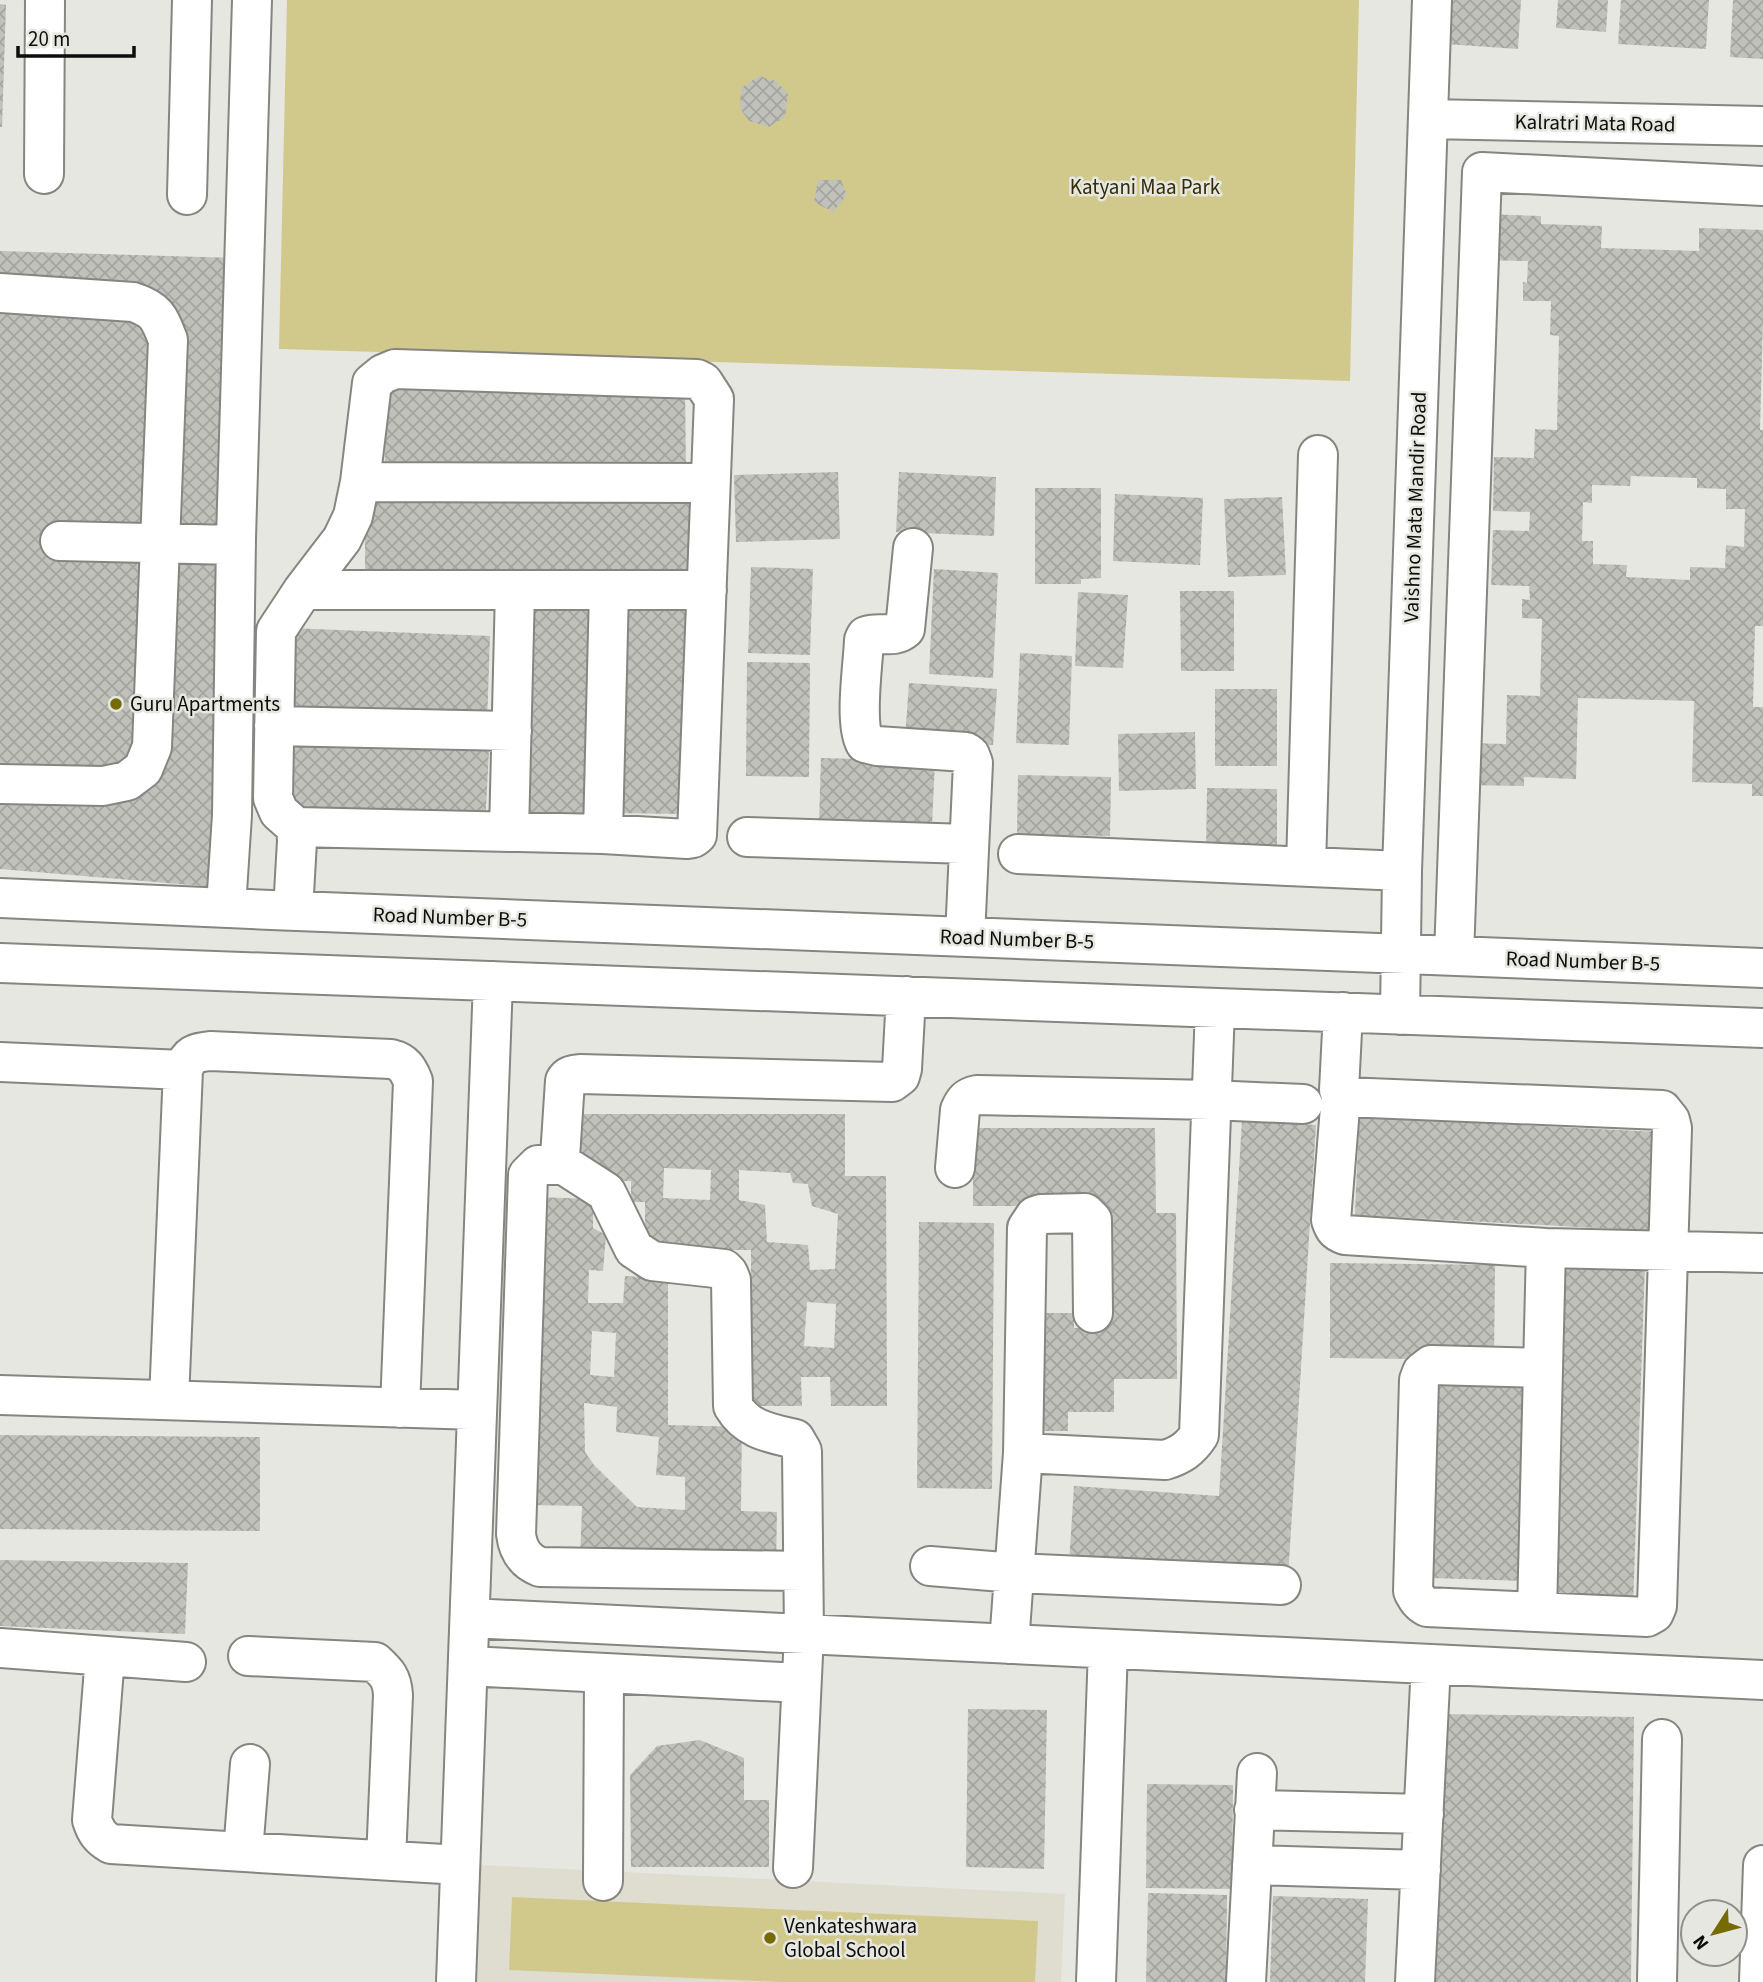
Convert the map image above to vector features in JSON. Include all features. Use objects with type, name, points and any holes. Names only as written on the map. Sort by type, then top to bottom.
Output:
[{"type":"street","points":[[44,174],[45,0]]},
{"type":"street","points":[[187,195],[192,0]]},
{"type":"street","points":[[226,907],[232,815],[236,545],[252,0]]},
{"type":"street","name":"Vaishno Mata Mandir Road","points":[[1400,1015],[1402,871],[1432,0]]},
{"type":"street","name":"Kalratri Mata Road","points":[[1428,119],[1763,126]]},
{"type":"street","points":[[1454,956],[1482,172],[1763,186]]},
{"type":"street","points":[[0,293],[133,302],[150,308],[162,323],[168,340],[152,747],[143,769],[127,781],[103,786],[0,784]]},
{"type":"street","points":[[395,369],[697,379],[703,382],[714,399],[697,835],[694,838],[296,827],[279,812],[274,803],[276,631],[303,590],[342,540],[353,516],[360,482],[372,383],[383,373],[395,369]]},
{"type":"street","points":[[1306,866],[1318,455]]},
{"type":"street","points":[[360,482],[710,483]]},
{"type":"street","points":[[60,541],[236,545]]},
{"type":"street","points":[[913,548],[905,629],[897,635],[870,634],[864,640],[860,735],[865,743],[877,746],[966,752],[971,755],[973,763],[965,937]]},
{"type":"street","points":[[303,590],[707,590]]},
{"type":"street","points":[[509,832],[515,590]]},
{"type":"street","points":[[603,834],[609,590]]},
{"type":"street","points":[[274,726],[512,731]]},
{"type":"street","points":[[282,911],[297,841],[296,827]]},
{"type":"street","points":[[747,837],[968,844]]},
{"type":"street","points":[[1018,855],[1402,871]]},
{"type":"street","name":"Road Number B-5","points":[[0,898],[1763,968]]},
{"type":"street","points":[[0,963],[1763,1028]]},
{"type":"street","points":[[456,1982],[493,981]]},
{"type":"street","points":[[793,1868],[804,1634],[802,1451],[795,1439],[756,1429],[738,1415],[733,1406],[729,1273],[724,1269],[652,1261],[642,1256],[634,1249],[606,1192],[564,1165],[560,1157],[565,1081],[567,1077],[580,1074],[892,1082],[900,1076],[902,1069],[906,996]]},
{"type":"street","points":[[1023,1455],[1165,1460],[1180,1455],[1192,1446],[1199,1435],[1215,1008]]},
{"type":"street","points":[[1343,1012],[1339,1090],[1341,1095],[1331,1220],[1338,1233],[1546,1248],[1763,1253]]},
{"type":"street","points":[[169,1400],[183,1070],[187,1059],[197,1053],[210,1051],[391,1059],[400,1061],[410,1072],[413,1082],[400,1408]]},
{"type":"street","points":[[0,1062],[183,1070]]},
{"type":"street","points":[[955,1168],[960,1110],[964,1101],[977,1094],[1303,1104]]},
{"type":"street","points":[[1341,1095],[1352,1098],[1662,1110],[1666,1114],[1672,1128],[1657,1592],[1654,1613],[1647,1617],[1427,1607],[1421,1604],[1413,1591],[1419,1380],[1422,1372],[1431,1365],[1544,1368]]},
{"type":"street","points":[[564,1165],[538,1165],[528,1175],[517,1545],[531,1563],[540,1567],[803,1571]]},
{"type":"street","points":[[1009,1644],[1023,1455],[1027,1228],[1035,1216],[1085,1213],[1092,1220],[1093,1313]]},
{"type":"street","points":[[1537,1612],[1546,1248]]},
{"type":"street","points":[[0,1395],[477,1410]]},
{"type":"street","points":[[930,1566],[1015,1573],[1281,1585]]},
{"type":"street","points":[[470,1618],[1763,1679]]},
{"type":"street","points":[[0,1648],[186,1662]]},
{"type":"street","points":[[1096,1982],[1108,1648]]},
{"type":"street","points":[[248,1656],[375,1662],[386,1672],[392,1683],[393,1695],[386,1860]]},
{"type":"street","points":[[105,1657],[92,1819],[101,1838],[111,1844],[460,1865]]},
{"type":"street","points":[[1415,1982],[1431,1664]]},
{"type":"street","points":[[468,1666],[801,1683]]},
{"type":"street","points":[[603,1881],[604,1673]]},
{"type":"street","points":[[1657,1982],[1662,1740]]},
{"type":"street","points":[[243,1852],[250,1764]]},
{"type":"street","points":[[1246,1982],[1256,1791],[1424,1814]]},
{"type":"street","points":[[1252,1865],[1421,1870]]},
{"type":"street","points":[[1759,1982],[1763,1865]]},
{"type":"shaded area","name":"Venkateshwara Global School","points":[[481,1865],[1065,1894],[1061,1982],[476,1982]]},
{"type":"green space","name":"Katyani Maa Park","points":[[287,0],[1359,0],[1350,381],[279,349]]},
{"type":"green space","name":"Venkateshwara Global School","points":[[512,1897],[1038,1921],[1035,1982],[782,1982],[509,1970]]},
{"type":"building","points":[[1433,0],[1521,0],[1518,49],[1431,43]]},
{"type":"building","points":[[1558,0],[1608,0],[1606,32],[1556,28]]},
{"type":"building","points":[[1621,0],[1709,0],[1706,49],[1618,44]]},
{"type":"building","points":[[1733,0],[1763,0],[1763,59],[1730,57]]},
{"type":"building","points":[[0,4],[6,5],[2,127],[0,127]]},
{"type":"building","points":[[759,76],[776,81],[788,94],[785,117],[769,127],[749,121],[740,108],[741,88]]},
{"type":"building","points":[[818,180],[841,180],[847,195],[833,212],[814,202]]},
{"type":"building","points":[[1484,214],[1541,216],[1541,224],[1602,226],[1601,248],[1699,251],[1699,228],[1763,230],[1760,430],[1763,430],[1763,626],[1755,626],[1753,707],[1763,707],[1763,796],[1752,796],[1752,784],[1692,782],[1694,701],[1578,698],[1576,779],[1524,777],[1524,786],[1467,785],[1468,743],[1506,744],[1507,695],[1540,696],[1542,619],[1522,618],[1522,599],[1530,600],[1529,586],[1491,585],[1493,530],[1529,531],[1530,512],[1493,511],[1494,457],[1534,458],[1535,429],[1557,430],[1559,336],[1550,335],[1551,301],[1523,301],[1523,282],[1527,283],[1528,261],[1483,260]],"holes":[[[1631,476],[1697,478],[1697,488],[1726,489],[1726,509],[1745,509],[1744,547],[1726,545],[1725,568],[1690,567],[1690,580],[1626,577],[1627,565],[1593,564],[1593,541],[1582,541],[1583,502],[1592,503],[1592,485],[1630,486]]]},
{"type":"building","name":"Guru Apartments","points":[[0,251],[236,258],[227,888],[0,869]]},
{"type":"building","points":[[685,385],[686,466],[385,468],[383,387]]},
{"type":"building","points":[[838,472],[840,539],[736,542],[734,475]]},
{"type":"building","points":[[899,472],[996,477],[994,536],[896,532]]},
{"type":"building","points":[[1035,488],[1101,488],[1101,578],[1081,579],[1081,584],[1035,584]]},
{"type":"building","points":[[1115,494],[1203,498],[1200,565],[1113,561]]},
{"type":"building","points":[[1282,497],[1286,575],[1228,577],[1224,499]]},
{"type":"building","points":[[365,501],[694,501],[694,579],[365,578]]},
{"type":"building","points":[[751,567],[813,569],[810,655],[748,653]]},
{"type":"building","points":[[934,569],[998,573],[993,678],[929,674]]},
{"type":"building","points":[[1180,591],[1234,591],[1234,671],[1181,671]]},
{"type":"building","points":[[1078,592],[1128,595],[1123,668],[1075,666]]},
{"type":"building","points":[[615,598],[687,599],[683,814],[612,813]]},
{"type":"building","points":[[530,607],[601,609],[595,826],[523,823]]},
{"type":"building","points":[[289,628],[490,636],[487,725],[286,716]]},
{"type":"building","points":[[1020,653],[1072,656],[1069,745],[1016,743]]},
{"type":"building","points":[[747,662],[810,663],[809,777],[746,776]]},
{"type":"building","points":[[909,683],[997,689],[993,745],[905,739]]},
{"type":"building","points":[[1215,689],[1277,689],[1277,766],[1215,766]]},
{"type":"building","points":[[1195,732],[1196,789],[1119,791],[1118,734]]},
{"type":"building","points":[[292,740],[489,751],[485,826],[289,814]]},
{"type":"building","points":[[821,758],[935,761],[932,825],[819,822]]},
{"type":"building","points":[[1018,775],[1111,777],[1110,836],[1017,834]]},
{"type":"building","points":[[1207,788],[1277,789],[1277,853],[1206,852]]},
{"type":"building","points":[[575,1114],[845,1114],[845,1176],[886,1176],[887,1406],[831,1406],[830,1377],[801,1377],[802,1406],[751,1406],[751,1250],[645,1250],[645,1202],[631,1202],[631,1181],[600,1181],[575,1166]],"holes":[[[664,1168],[711,1170],[710,1200],[663,1198]],[[739,1170],[790,1173],[793,1183],[808,1184],[812,1206],[838,1214],[835,1269],[810,1270],[808,1245],[767,1242],[765,1205],[739,1200]],[[807,1302],[836,1304],[834,1348],[804,1346]]]},
{"type":"building","points":[[1359,1117],[1658,1132],[1653,1231],[1355,1215]]},
{"type":"building","points":[[1242,1120],[1316,1125],[1288,1578],[1069,1564],[1074,1486],[1219,1496]]},
{"type":"building","points":[[973,1128],[1155,1128],[1156,1213],[1176,1213],[1177,1379],[1114,1379],[1114,1412],[1068,1412],[1068,1431],[1033,1431],[1033,1313],[1074,1313],[1074,1328],[1097,1328],[1096,1206],[973,1206]]},
{"type":"building","points":[[537,1197],[593,1199],[593,1228],[606,1235],[603,1271],[589,1270],[588,1303],[623,1303],[625,1276],[668,1279],[668,1425],[742,1427],[741,1511],[777,1512],[776,1568],[580,1562],[582,1506],[530,1505]],"holes":[[[592,1331],[616,1333],[614,1377],[590,1375]],[[584,1403],[617,1407],[616,1432],[659,1437],[656,1475],[685,1477],[685,1510],[637,1507],[594,1465],[585,1452]]]},
{"type":"building","points":[[919,1222],[994,1223],[992,1489],[917,1488]]},
{"type":"building","points":[[1550,1260],[1645,1264],[1633,1607],[1539,1602]]},
{"type":"building","points":[[1330,1263],[1495,1265],[1494,1360],[1330,1358]]},
{"type":"building","points":[[1437,1374],[1531,1377],[1525,1581],[1432,1578]]},
{"type":"building","points":[[0,1435],[260,1437],[260,1531],[0,1529]]},
{"type":"building","points":[[0,1560],[188,1563],[185,1634],[0,1626]]},
{"type":"building","points":[[968,1709],[1047,1710],[1044,1869],[966,1867]]},
{"type":"building","points":[[1439,1714],[1634,1717],[1631,1982],[1436,1982]]},
{"type":"building","points":[[700,1740],[744,1758],[744,1800],[769,1800],[769,1867],[631,1867],[630,1775],[657,1746]]},
{"type":"building","points":[[1147,1784],[1233,1785],[1232,1889],[1146,1888]]},
{"type":"building","points":[[1148,1893],[1227,1895],[1226,1982],[1146,1982]]},
{"type":"building","points":[[1273,1896],[1368,1899],[1365,1982],[1270,1982]]},
{"type":"place","name":"Guru Apartments","points":[[116,704]]},
{"type":"place","name":"Venkateshwara Global School","points":[[770,1938]]}]
